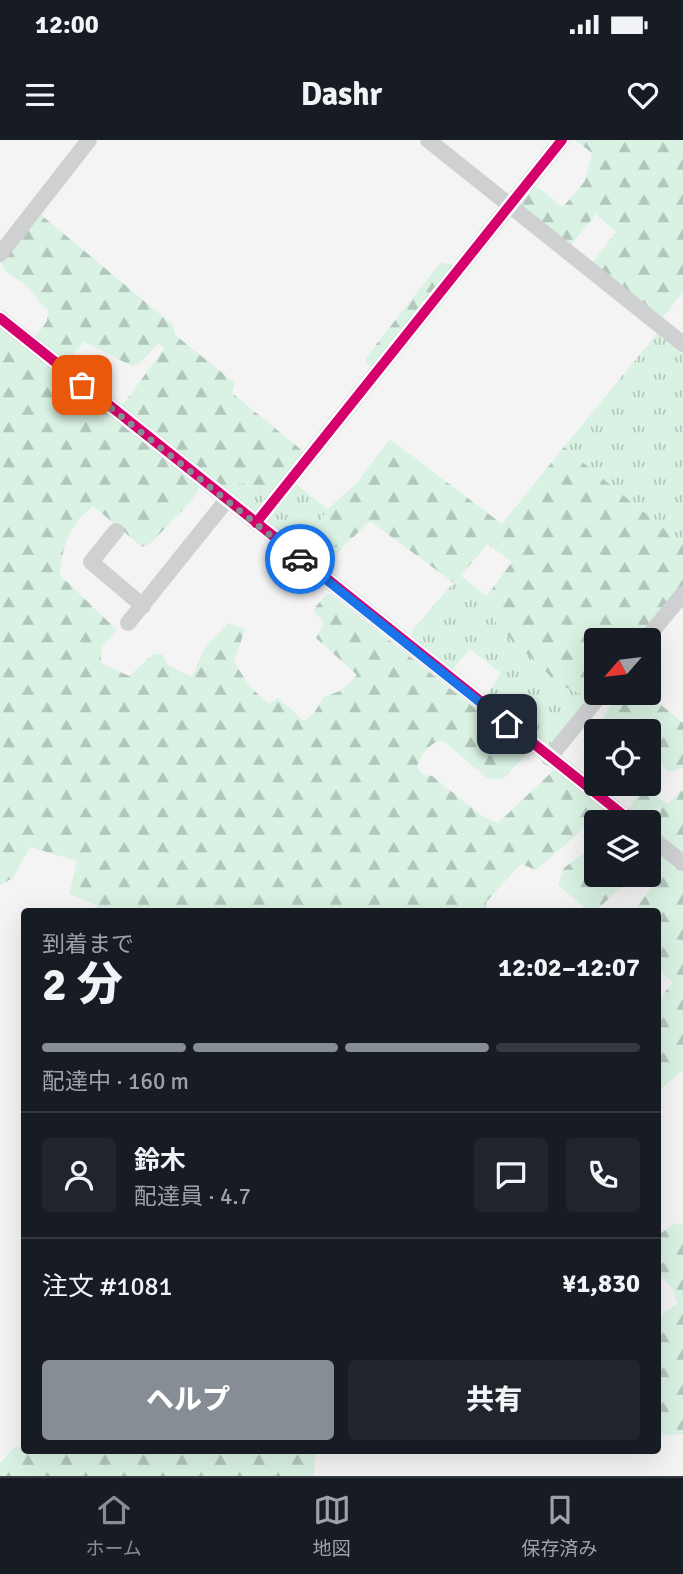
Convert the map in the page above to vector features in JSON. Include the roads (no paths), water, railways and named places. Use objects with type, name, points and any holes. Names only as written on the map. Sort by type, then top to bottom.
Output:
[{"type":"street","points":[[0,254],[89,140]]},
{"type":"street","points":[[428,140],[683,344]]},
{"type":"street","points":[[256,523],[511,206],[553,143]]},
{"type":"street","points":[[0,318],[617,810]]},
{"type":"street","points":[[128,623],[226,501]]},
{"type":"street","points":[[116,531],[91,562],[143,606]]},
{"type":"street","points":[[655,628],[683,594]]},
{"type":"street","points":[[550,758],[592,705]]},
{"type":"street","points":[[661,846],[683,863]]}]
